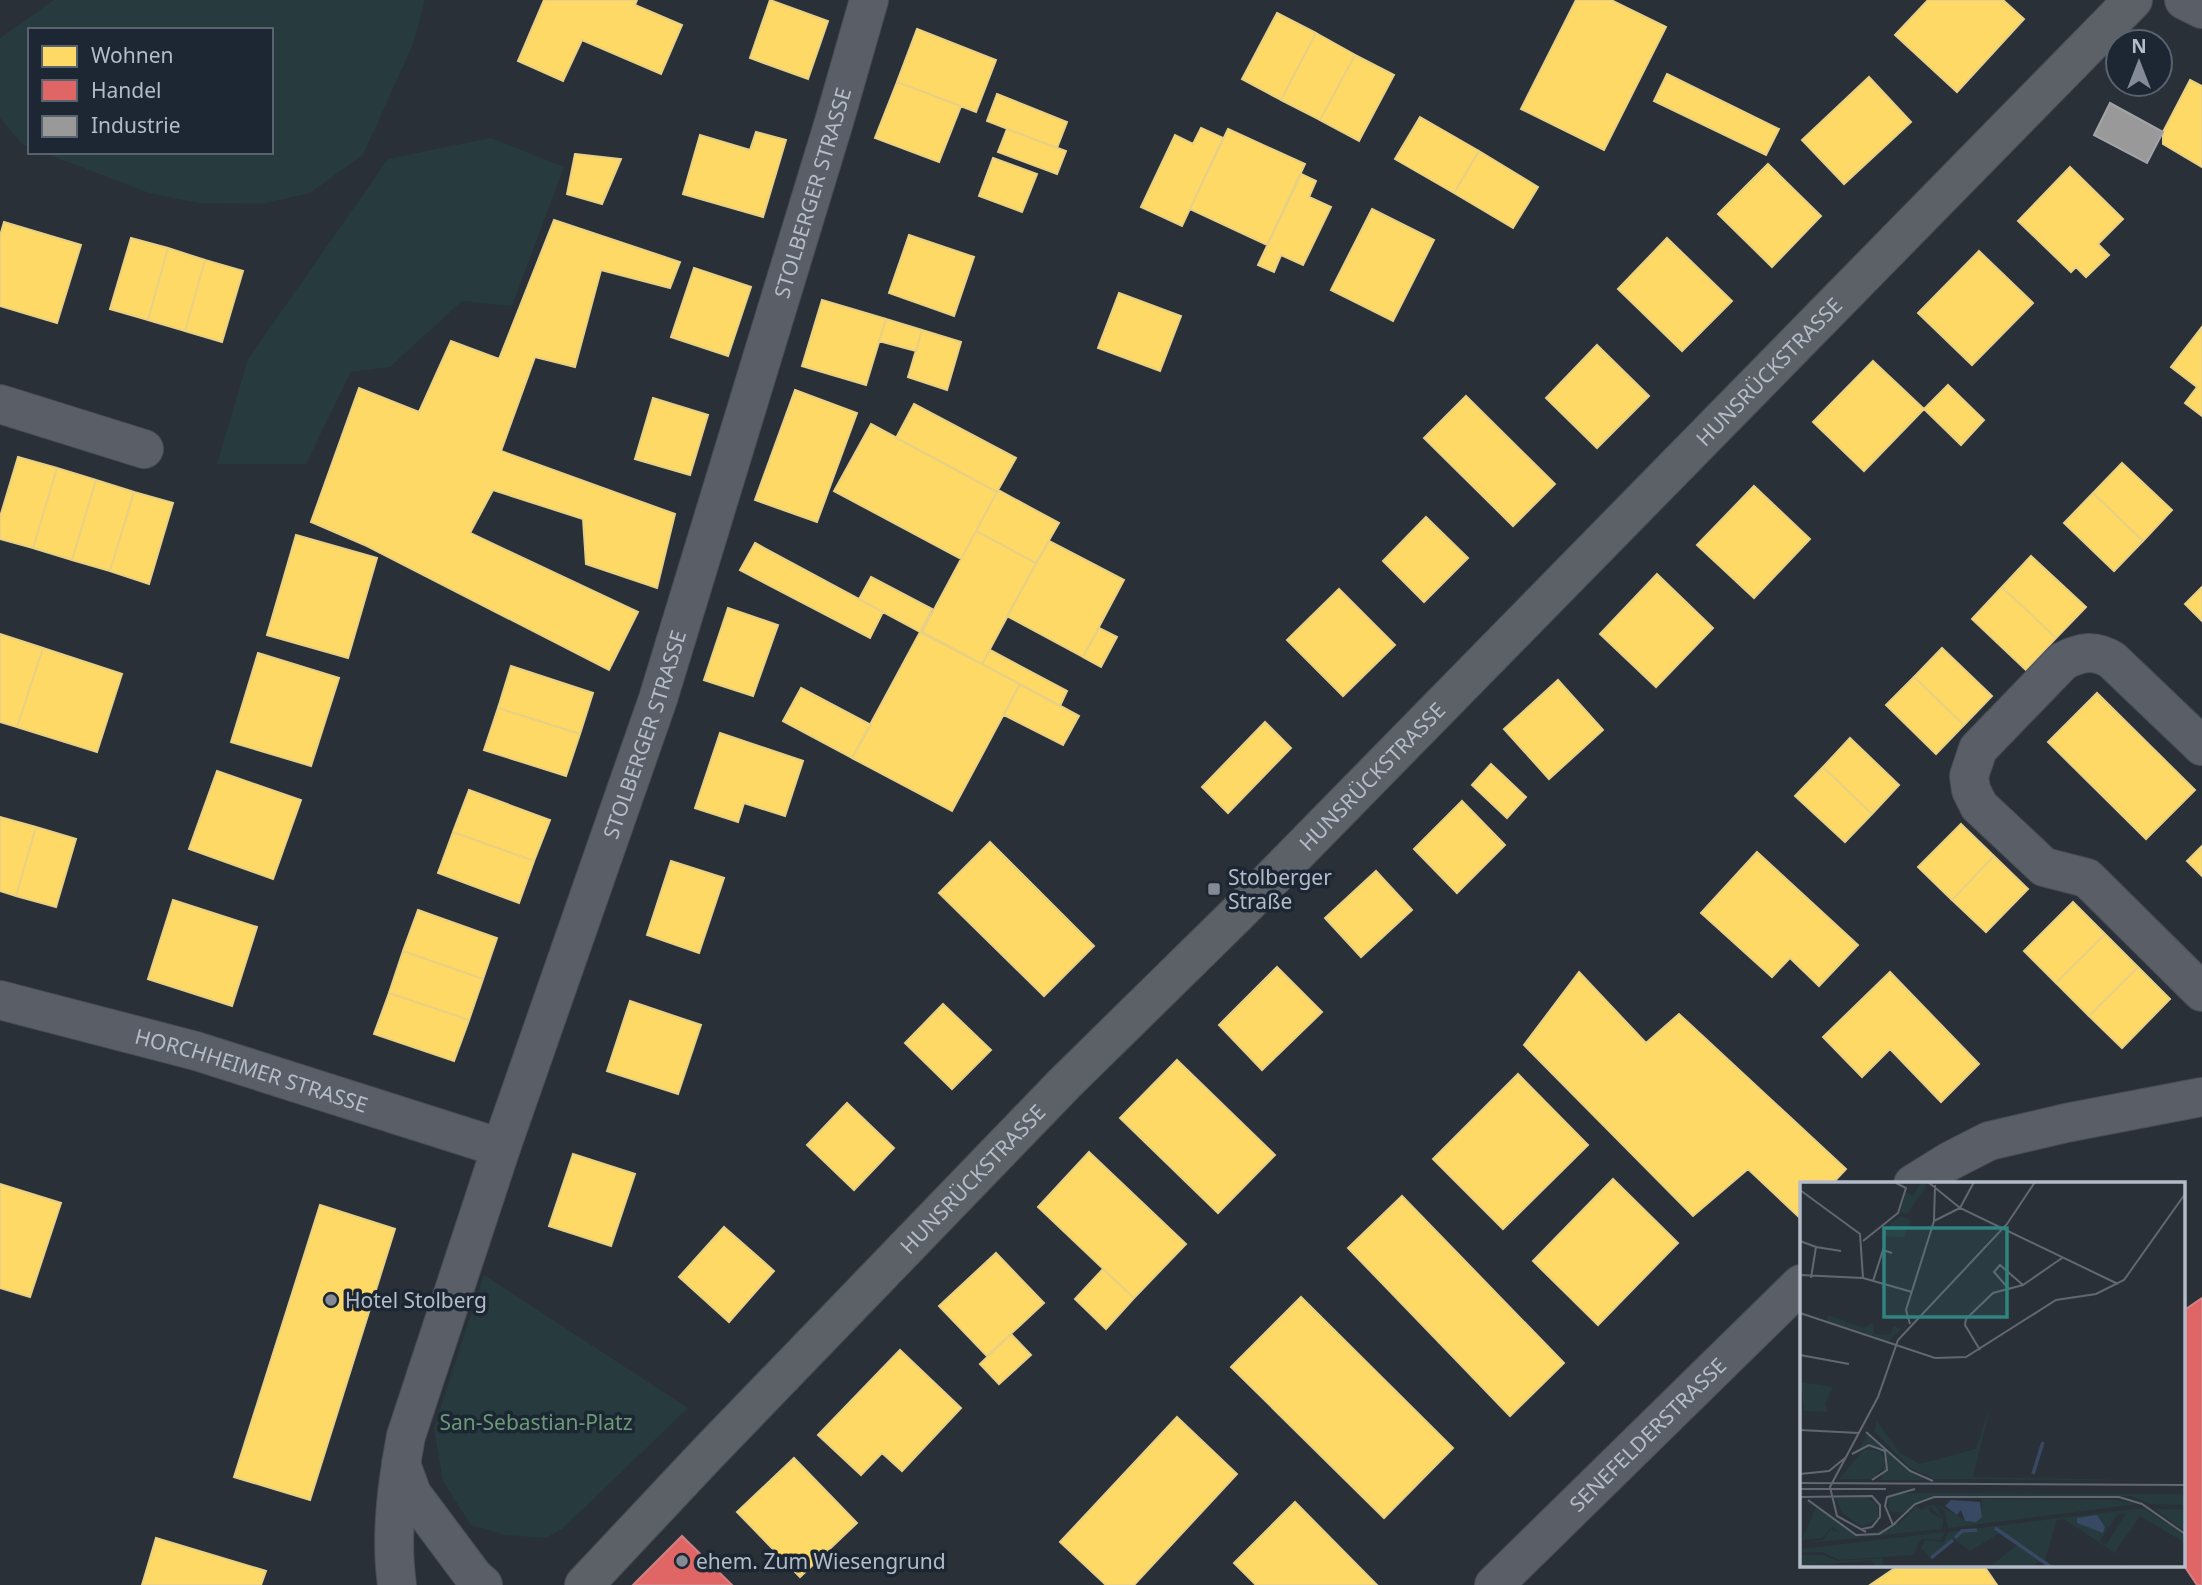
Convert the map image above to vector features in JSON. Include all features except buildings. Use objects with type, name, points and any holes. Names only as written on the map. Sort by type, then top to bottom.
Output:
[{"type":"main road","name":"HUNSRÜCKSTRASSE","points":[[584,1585],[1064,1084],[1238,912],[2133,0]]},
{"type":"street","name":"STOLBERGER STRASSE","points":[[397,1585],[395,1522],[406,1436],[500,1148],[658,699],[820,171],[869,0]]},
{"type":"street","points":[[2184,0],[2202,9]]},
{"type":"street","points":[[0,404],[144,449]]},
{"type":"street","points":[[2202,746],[2112,660],[2100,653],[2091,652],[2076,654],[2063,661],[1978,749],[1969,776],[1971,790],[1979,806],[2044,867],[2087,878],[2202,992]]},
{"type":"street","name":"HORCHHEIMER STRASSE","points":[[0,1000],[196,1051],[500,1148]]},
{"type":"street","points":[[1916,1182],[1989,1141],[2202,1097]]},
{"type":"street","name":"SENEFELDERSTRASSE","points":[[1494,1585],[1800,1285]]},
{"type":"street","points":[[401,1464],[412,1494],[474,1577],[483,1585]]},
{"type":"green space","points":[[54,0],[425,0],[413,44],[363,155],[310,193],[262,204],[199,203],[149,193],[47,154],[273,154],[273,28],[28,28],[28,146],[23,145],[0,118],[0,38]]},
{"type":"green space","points":[[491,138],[564,167],[512,306],[462,301],[390,367],[351,372],[306,464],[217,464],[248,359],[388,159]]},
{"type":"green space","name":"San-Sebastian-Platz","points":[[484,1275],[688,1408],[562,1529],[546,1538],[505,1535],[471,1525],[443,1481],[434,1428]]},
{"type":"place","name":"Stolberger Straße","points":[[1214,889]]},
{"type":"place","name":"Hotel Stolberg","points":[[331,1300]]},
{"type":"place","name":"ehem. Zum Wiesengrund","points":[[682,1561]]}]
